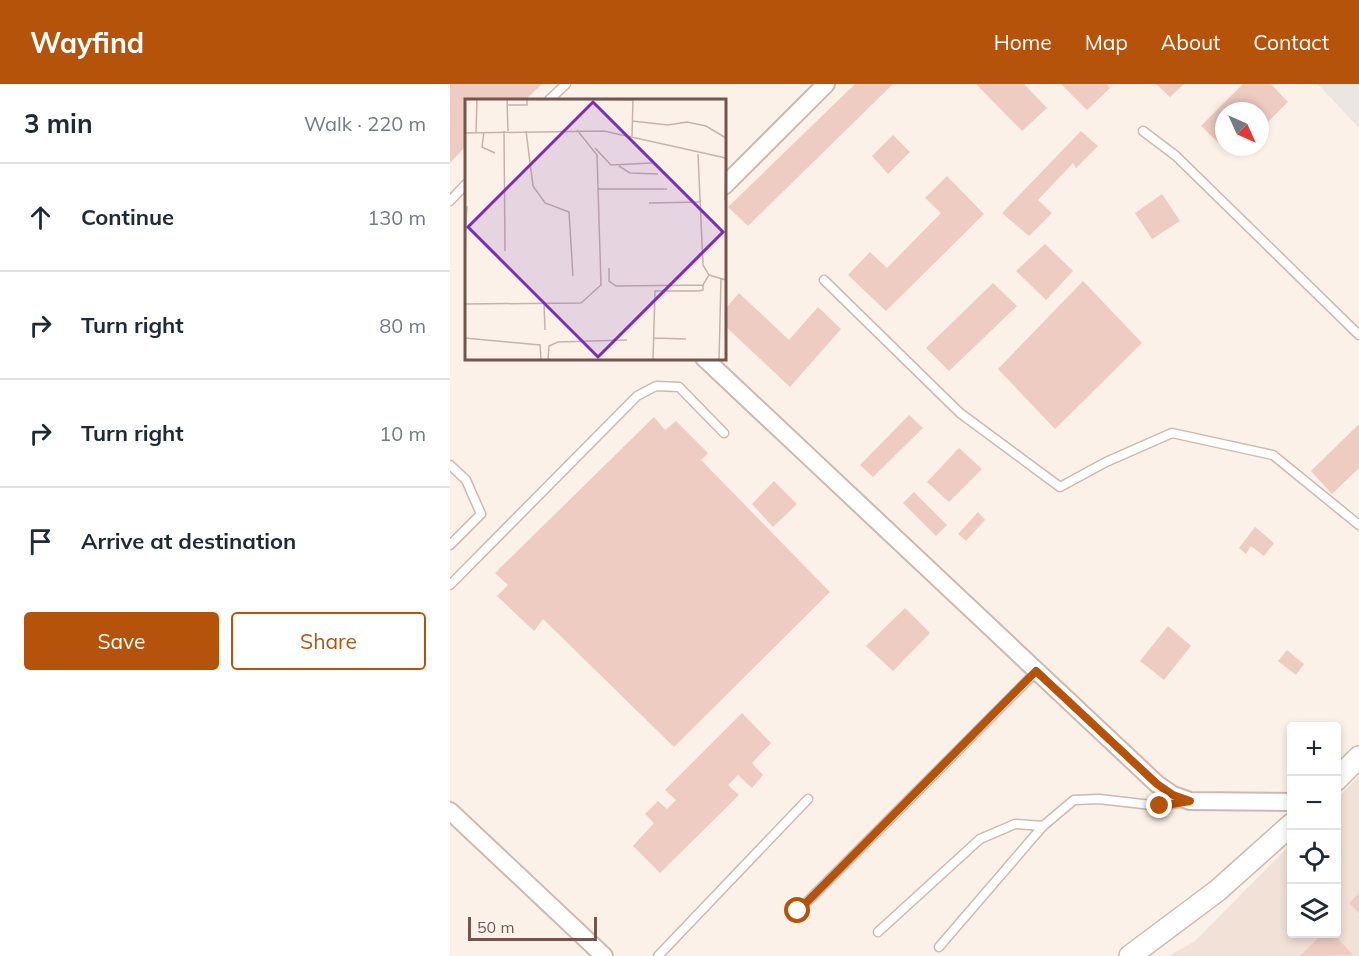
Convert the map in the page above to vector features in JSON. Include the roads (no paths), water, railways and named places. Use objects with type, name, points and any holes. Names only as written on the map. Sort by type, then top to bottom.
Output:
[{"type":"street","points":[[726,184],[826,84]]},
{"type":"street","points":[[706,360],[1157,784],[1173,795],[1190,801],[1287,801]]},
{"type":"street","points":[[1340,776],[1359,757]]},
{"type":"street","points":[[450,811],[604,956]]},
{"type":"street","points":[[1130,956],[1217,891],[1287,828]]},
{"type":"lane","points":[[550,99],[566,84]]},
{"type":"lane","points":[[1143,131],[1176,156],[1359,335]]},
{"type":"lane","points":[[450,201],[465,185]]},
{"type":"lane","points":[[824,280],[960,413],[1060,488],[1106,462],[1172,433],[1273,455],[1359,525]]},
{"type":"lane","points":[[450,585],[638,396],[656,386],[679,387],[724,433]]},
{"type":"lane","points":[[450,465],[466,480],[481,514],[450,545]]},
{"type":"lane","points":[[798,911],[1036,671]]},
{"type":"lane","points":[[658,956],[808,799]]},
{"type":"lane","points":[[939,947],[1043,826],[1074,800],[1099,799],[1160,806],[1190,801]]},
{"type":"lane","points":[[878,932],[980,839],[1015,824],[1043,826]]}]
